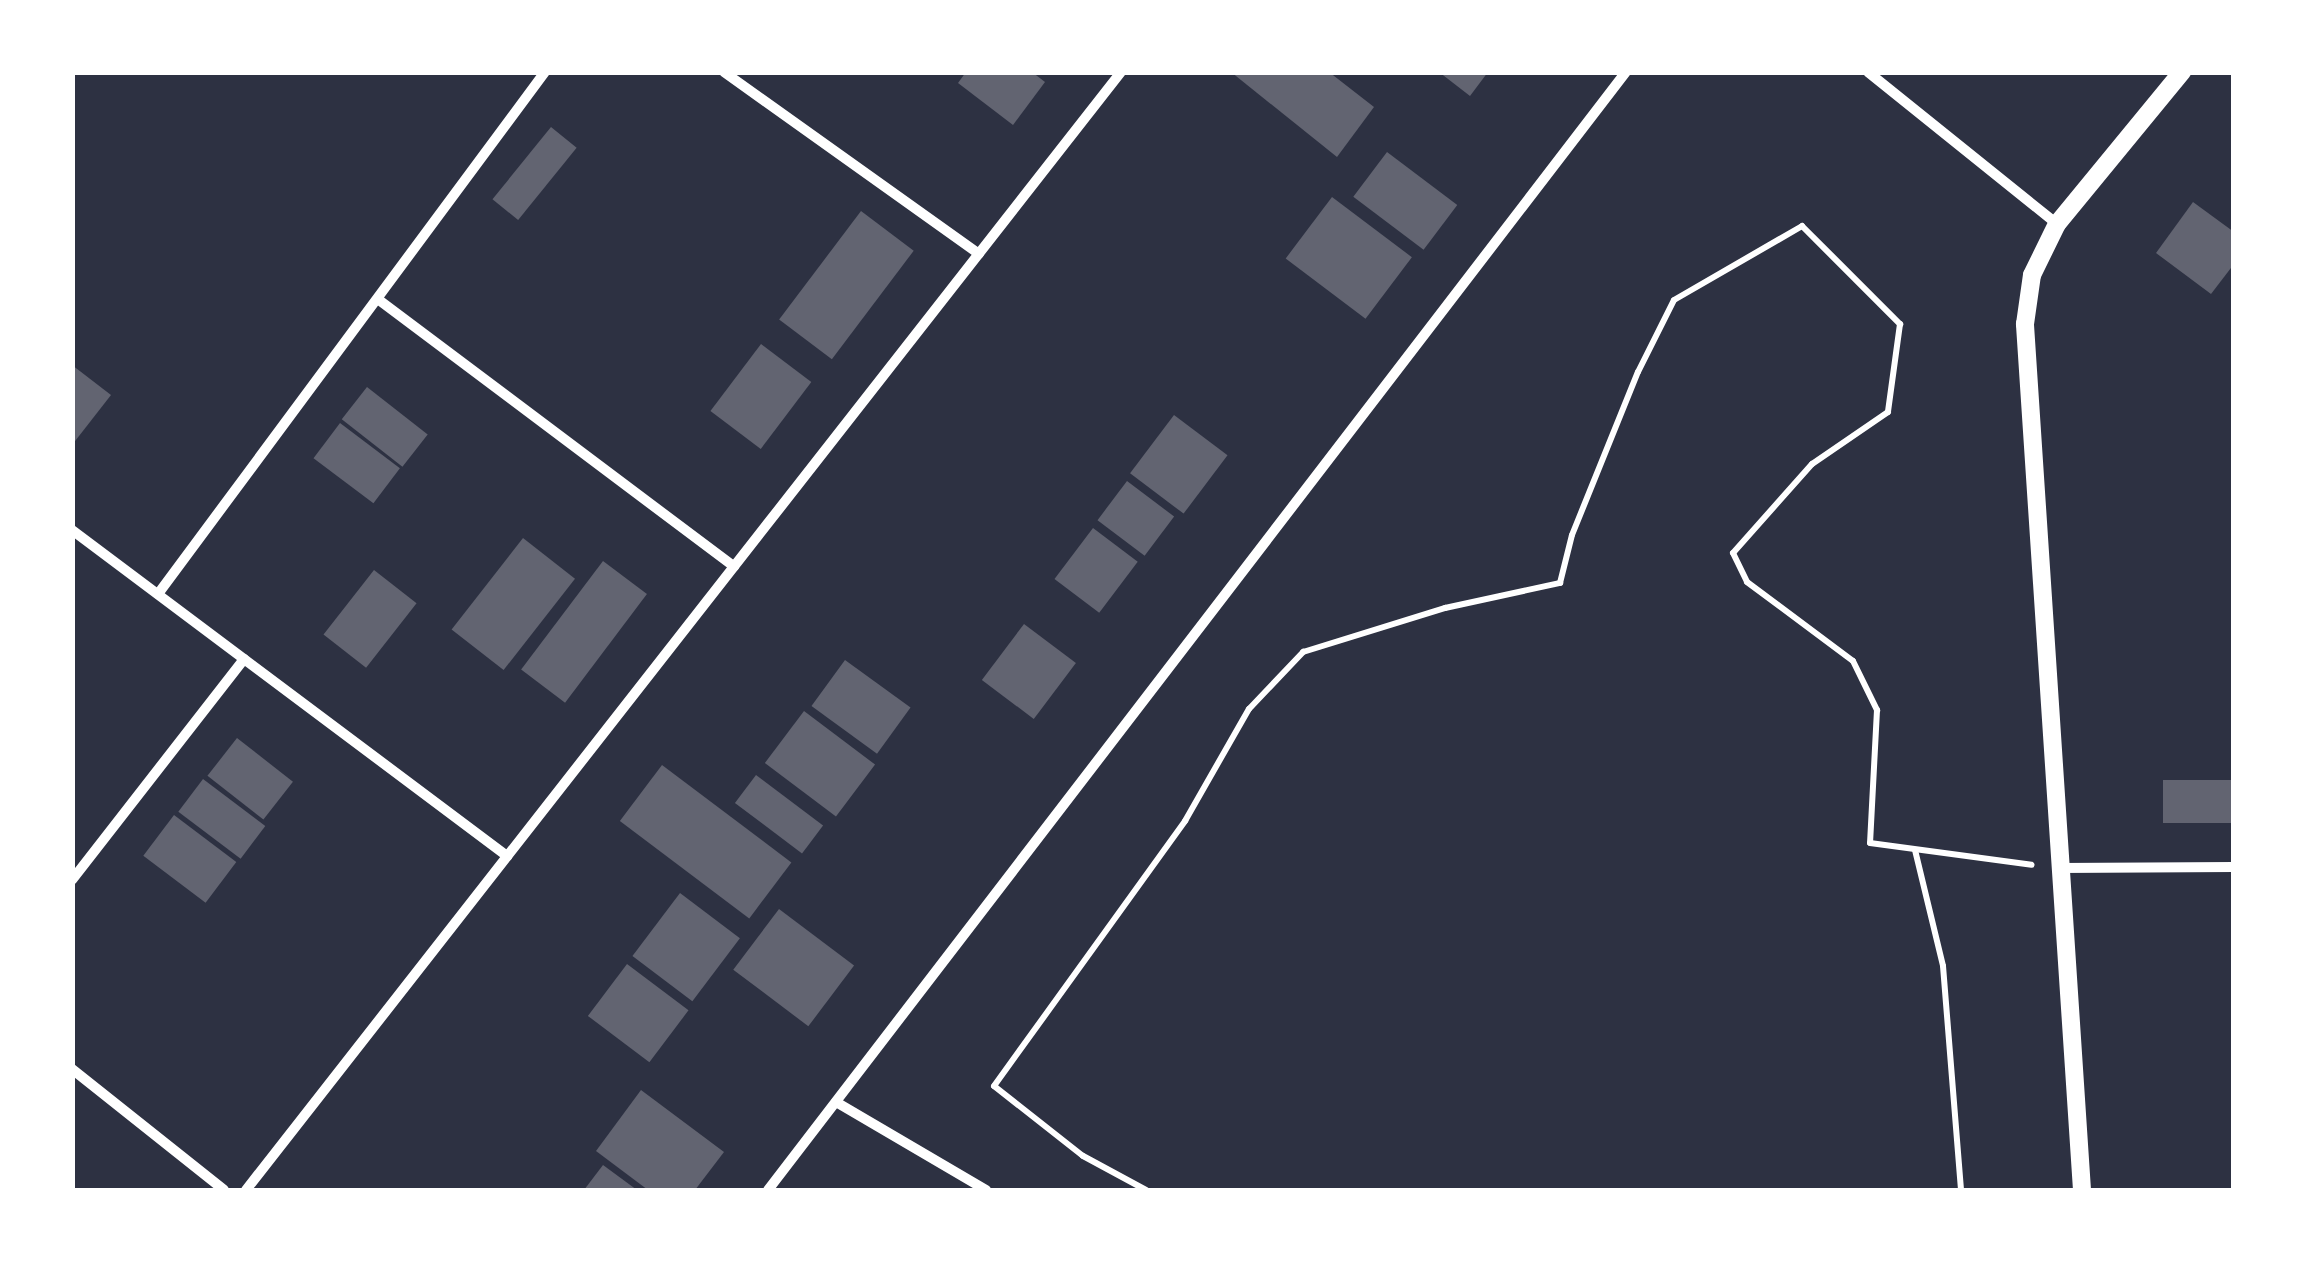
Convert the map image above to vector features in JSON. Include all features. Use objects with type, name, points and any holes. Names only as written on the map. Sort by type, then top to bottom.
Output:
[{"type":"street","points":[[158,594],[545,72]]},
{"type":"street","points":[[724,72],[978,254]]},
{"type":"street","points":[[246,1190],[1120,72]]},
{"type":"street","points":[[768,1190],[1626,72]]},
{"type":"street","points":[[1868,72],[2057,224]]},
{"type":"street","points":[[2082,1190],[2024,324],[2032,275],[2057,224],[2182,72]]},
{"type":"street","points":[[379,300],[734,567]]},
{"type":"street","points":[[72,530],[508,856]]},
{"type":"street","points":[[72,880],[244,659]]},
{"type":"street","points":[[2058,868],[2234,867]]},
{"type":"street","points":[[72,1069],[224,1190]]},
{"type":"street","points":[[836,1102],[986,1190]]},
{"type":"path","points":[[1146,1190],[1083,1156],[994,1086],[1185,821],[1249,708],[1303,652],[1445,608],[1560,583],[1572,535],[1638,372],[1674,300],[1802,226],[1900,324],[1888,412],[1812,464],[1734,553],[1748,582],[1853,661],[1877,710],[1870,843],[2058,868]]},
{"type":"path","points":[[1915,850],[1943,966],[1961,1190]]},
{"type":"building","points":[[966,72],[1032,72],[1045,82],[1013,125],[958,83]]},
{"type":"building","points":[[1231,72],[1329,72],[1374,107],[1337,157]]},
{"type":"building","points":[[1439,72],[1488,72],[1470,96]]},
{"type":"building","points":[[551,127],[577,148],[518,220],[492,199]]},
{"type":"building","points":[[1387,152],[1457,205],[1424,250],[1353,197]]},
{"type":"building","points":[[1332,197],[1412,257],[1366,319],[1286,258]]},
{"type":"building","points":[[2193,202],[2234,232],[2234,264],[2211,294],[2156,253]]},
{"type":"building","points":[[861,211],[914,251],[832,359],[779,320]]},
{"type":"building","points":[[761,344],[811,382],[761,449],[710,411]]},
{"type":"building","points":[[72,365],[111,395],[72,445]]},
{"type":"building","points":[[367,387],[428,434],[402,467],[342,419]]},
{"type":"building","points":[[1174,415],[1228,455],[1184,514],[1130,473]]},
{"type":"building","points":[[340,423],[400,468],[373,503],[314,458]]},
{"type":"building","points":[[1127,481],[1174,517],[1145,556],[1098,520]]},
{"type":"building","points":[[1093,528],[1138,562],[1099,613],[1054,579]]},
{"type":"building","points":[[523,538],[575,579],[504,670],[452,629]]},
{"type":"building","points":[[603,561],[647,594],[565,703],[521,670]]},
{"type":"building","points":[[374,570],[417,603],[366,668],[324,635]]},
{"type":"building","points":[[1024,624],[1076,663],[1034,719],[982,680]]},
{"type":"building","points":[[845,660],[911,708],[877,754],[811,706]]},
{"type":"building","points":[[804,711],[875,765],[836,816],[765,763]]},
{"type":"building","points":[[237,738],[293,782],[263,820],[207,776]]},
{"type":"building","points":[[662,765],[791,862],[749,918],[620,821]]},
{"type":"building","points":[[756,775],[823,826],[802,854],[735,803]]},
{"type":"building","points":[[203,779],[265,826],[241,859],[178,812]]},
{"type":"building","points":[[2163,780],[2234,780],[2234,823],[2163,823]]},
{"type":"building","points":[[174,815],[236,862],[206,903],[143,856]]},
{"type":"building","points":[[680,893],[740,938],[692,1001],[632,956]]},
{"type":"building","points":[[779,909],[854,966],[808,1026],[733,970]]},
{"type":"building","points":[[627,964],[688,1010],[649,1062],[588,1016]]},
{"type":"building","points":[[641,1090],[724,1152],[695,1190],[648,1190],[596,1151]]},
{"type":"building","points":[[603,1165],[637,1190],[584,1190]]}]
